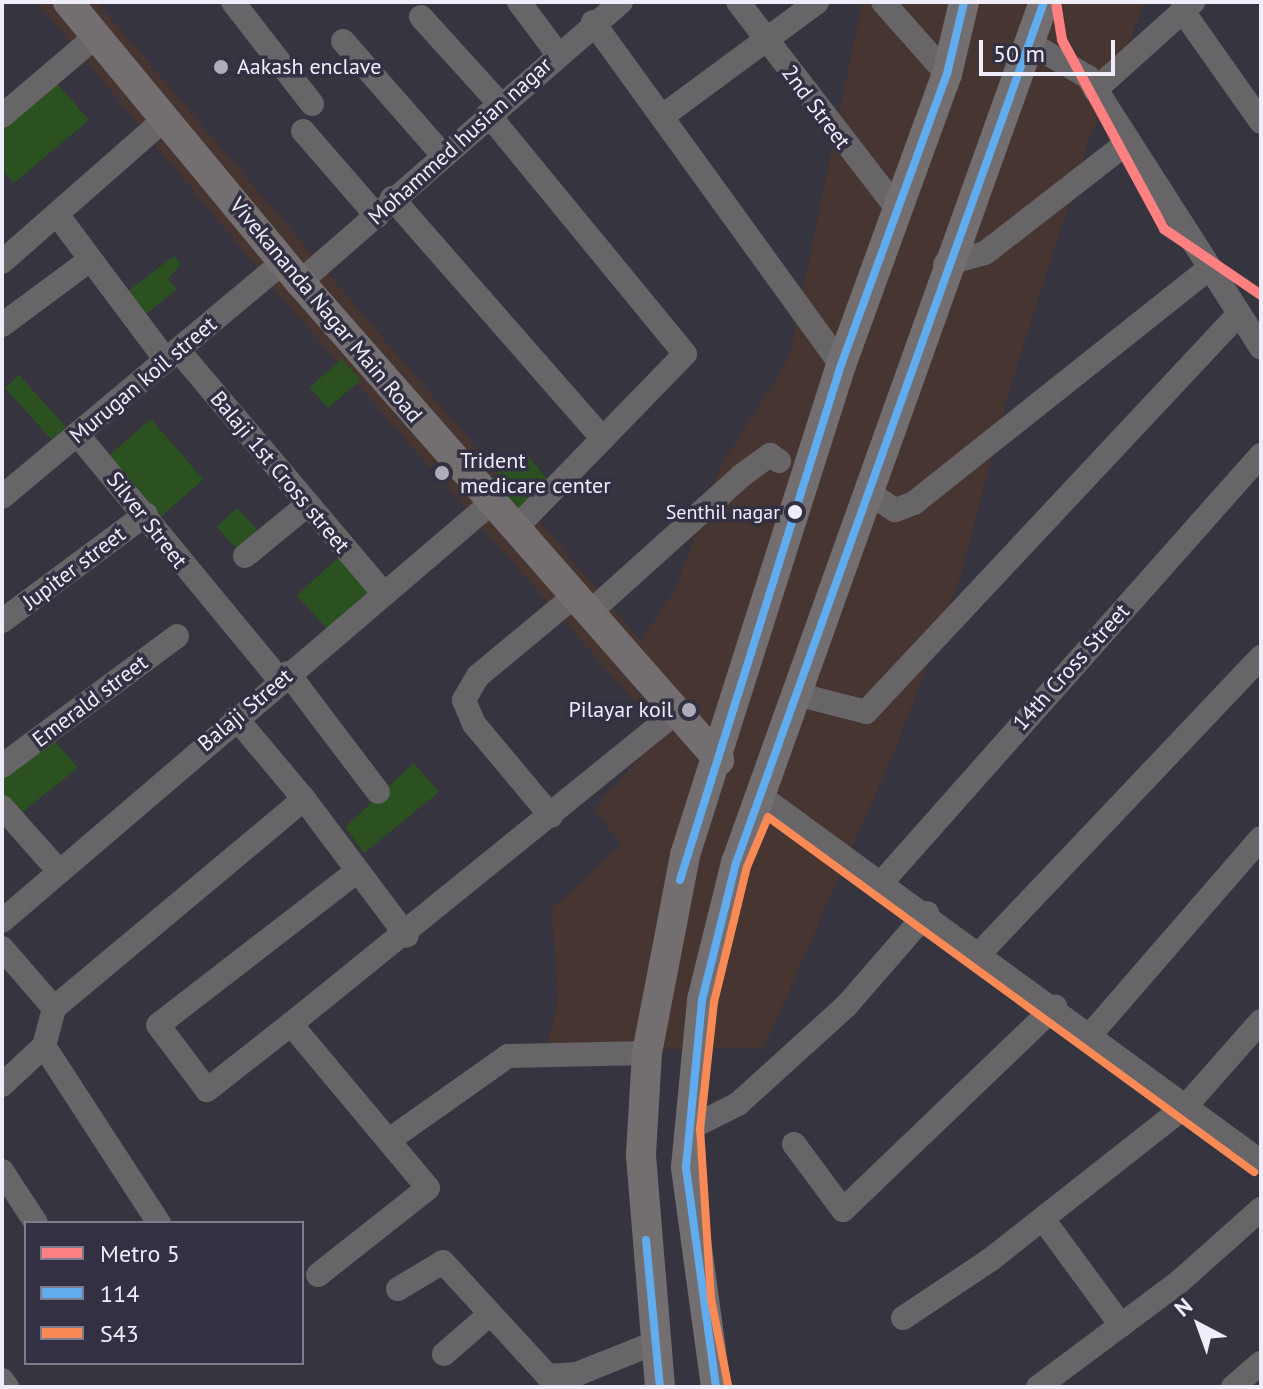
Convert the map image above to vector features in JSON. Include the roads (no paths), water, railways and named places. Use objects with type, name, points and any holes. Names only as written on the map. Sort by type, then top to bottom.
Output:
[{"type":"main road","name":"Vivekananda Nagar Main Road","points":[[68,2],[292,272],[590,614]]},
{"type":"main road","points":[[660,1387],[652,1344],[641,1154],[647,1053],[685,855],[841,365],[947,74],[964,2]]},
{"type":"main road","points":[[716,1387],[699,1300],[688,1129],[702,1000],[736,863],[763,798],[871,494],[945,264],[1044,2]]},
{"type":"main road","points":[[590,614],[716,765]]},
{"type":"street","points":[[233,2],[312,104]]},
{"type":"street","points":[[519,2],[557,53]]},
{"type":"street","name":"Mohammed husian nagar","points":[[292,272],[384,207],[557,53],[621,2]]},
{"type":"street","name":"2nd Street","points":[[738,2],[898,210]]},
{"type":"street","points":[[664,115],[817,2]]},
{"type":"street","points":[[883,2],[947,74]]},
{"type":"street","points":[[1095,90],[1188,6],[1261,122]]},
{"type":"street","points":[[421,17],[685,354],[514,530]]},
{"type":"street","points":[[593,22],[664,115],[841,365]]},
{"type":"street","points":[[2,116],[96,36]]},
{"type":"street","points":[[343,41],[442,154]]},
{"type":"street","points":[[1028,42],[1051,50],[1095,90],[1237,316],[1261,347]]},
{"type":"street","points":[[2,262],[59,217],[165,119]]},
{"type":"street","points":[[303,131],[384,207],[603,439]]},
{"type":"street","points":[[945,264],[985,253],[1128,142]]},
{"type":"street","name":"Balaji 1st Cross street","points":[[59,217],[90,260],[383,593]]},
{"type":"street","points":[[2,325],[90,260]]},
{"type":"street","points":[[871,494],[895,510],[914,503],[1209,268]]},
{"type":"street","name":"Murugan koil street","points":[[2,497],[172,355],[292,272]]},
{"type":"street","points":[[800,695],[866,712],[1237,316]]},
{"type":"street","name":"Silver Street","points":[[77,434],[146,514],[214,608],[284,677],[378,792]]},
{"type":"street","points":[[551,816],[474,724],[464,700],[478,676],[590,614],[741,476],[770,455],[779,461]]},
{"type":"street","name":"14th Cross Street","points":[[883,881],[1261,455]]},
{"type":"street","name":"Balaji Street","points":[[2,921],[491,503]]},
{"type":"street","points":[[245,556],[307,505]]},
{"type":"street","name":"Jupiter street","points":[[2,621],[146,514]]},
{"type":"street","name":"Emerald street","points":[[2,766],[177,636]]},
{"type":"street","points":[[981,952],[1261,657]]},
{"type":"street","points":[[357,871],[158,1025],[207,1090],[407,936],[673,715]]},
{"type":"street","points":[[236,718],[304,799],[407,936]]},
{"type":"street","points":[[763,798],[981,952],[1261,1162]]},
{"type":"street","points":[[2,1085],[44,1046],[54,1008],[304,799]]},
{"type":"street","points":[[2,807],[58,870]]},
{"type":"street","points":[[1091,1034],[1261,838]]},
{"type":"street","points":[[688,1129],[738,1104],[815,1035],[881,971],[927,913]]},
{"type":"street","points":[[2,948],[54,1008]]},
{"type":"street","points":[[794,1144],[843,1210],[1055,1007]]},
{"type":"street","points":[[903,1318],[1043,1219],[1186,1106],[1261,1021]]},
{"type":"street","points":[[291,1024],[392,1138],[428,1188],[318,1275]]},
{"type":"street","points":[[44,1046],[158,1221]]},
{"type":"street","points":[[392,1138],[508,1056],[647,1053]]},
{"type":"street","points":[[2,1171],[35,1221]]},
{"type":"street","points":[[1038,1387],[1121,1325],[1261,1209]]},
{"type":"street","points":[[1043,1219],[1121,1325]]},
{"type":"street","points":[[398,1289],[443,1262],[548,1376],[577,1374],[652,1344]]},
{"type":"street","points":[[444,1354],[490,1314]]},
{"type":"street","points":[[1233,1387],[1261,1363]]},
{"type":"street","points":[[2,1380],[7,1387]]},
{"type":"metro line","name":"5","points":[[1056,2],[1062,40],[1164,229],[1261,295]]},
{"type":"place","name":"Aakash enclave","points":[[221,67]]},
{"type":"place","name":"Trident medicare center","points":[[442,473]]},
{"type":"place","name":"Senthil nagar","points":[[795,512]]},
{"type":"place","name":"Pilayar koil","points":[[689,710]]}]
